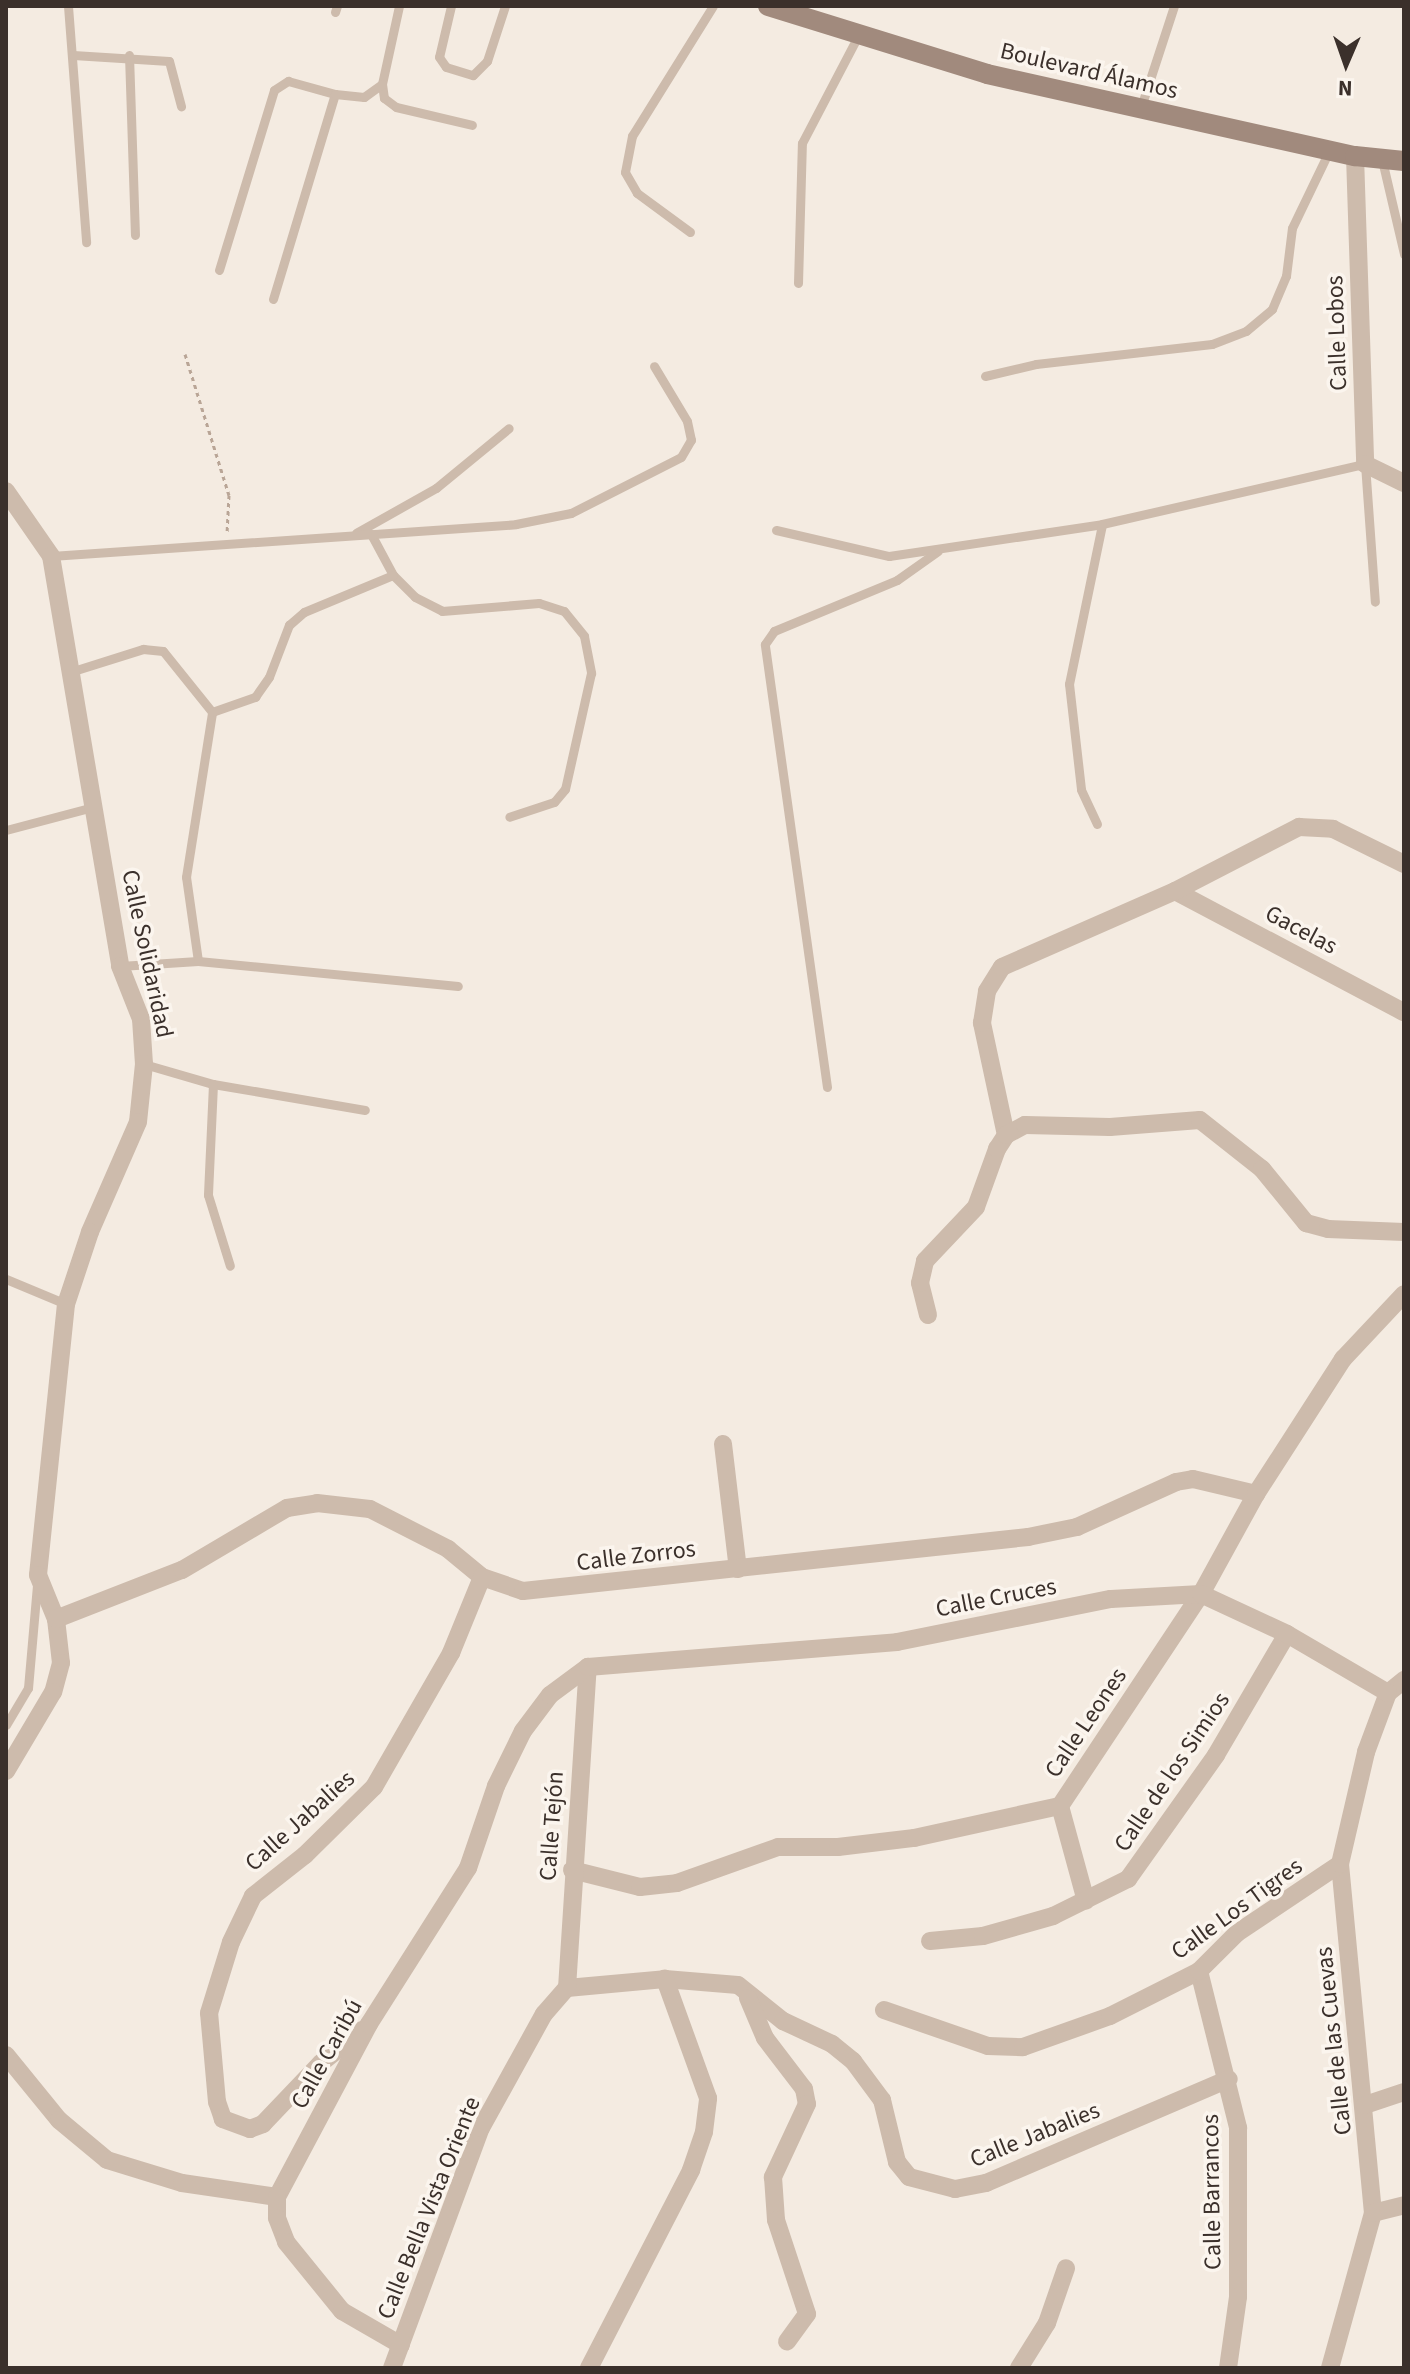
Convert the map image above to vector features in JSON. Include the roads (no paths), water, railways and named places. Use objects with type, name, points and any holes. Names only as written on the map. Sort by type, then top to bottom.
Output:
[{"type":"main road","name":"Boulevard Álamos","points":[[774,7],[987,74],[1329,151],[1404,161]]},
{"type":"street","name":"Calle Lobos","points":[[1355,156],[1365,464]]},
{"type":"street","points":[[1365,464],[1404,483]]},
{"type":"street","name":"Calle Solidaridad","points":[[6,491],[51,556],[120,966],[141,1019],[144,1064],[138,1122],[90,1232],[66,1304],[38,1575]]},
{"type":"street","points":[[928,1315],[920,1283],[925,1261],[976,1207],[1006,1135],[982,1023],[987,991],[1002,967],[1175,891],[1299,827],[1333,829],[1404,864]]},
{"type":"street","name":"Gacelas","points":[[1175,891],[1404,1012]]},
{"type":"street","points":[[1006,1135],[1025,1125],[1110,1127],[1200,1120],[1262,1169],[1306,1223],[1328,1229],[1404,1232]]},
{"type":"street","name":"Calle Leones","points":[[572,1870],[640,1887],[677,1883],[778,1847],[838,1847],[914,1838],[1060,1806],[1201,1594],[1256,1494],[1343,1359],[1404,1294]]},
{"type":"street","points":[[723,1444],[738,1569]]},
{"type":"street","name":"Calle Zorros","points":[[56,1619],[182,1570],[287,1508],[317,1503],[370,1509],[448,1549],[482,1577],[523,1591],[1041,1534],[1077,1527],[1176,1482],[1193,1479],[1256,1494]]},
{"type":"street","points":[[6,1771],[53,1692],[61,1663],[56,1619],[38,1575]]},
{"type":"street","name":"Calle Jabalies","points":[[369,2024],[321,2063],[263,2124],[250,2129],[223,2119],[215,2089],[209,2013],[231,1942],[253,1896],[305,1855],[374,1787],[451,1653],[482,1577]]},
{"type":"street","name":"Calle Cruces","points":[[588,1667],[897,1642],[1111,1599],[1201,1594],[1287,1634],[1388,1693]]},
{"type":"street","name":"Calle de los Simios","points":[[930,1941],[983,1936],[1086,1901],[1128,1879],[1157,1845],[1287,1634]]},
{"type":"street","name":"Calle Caribú","points":[[277,2197],[369,2024],[468,1868],[496,1786],[523,1731],[550,1695],[588,1667]]},
{"type":"street","name":"Calle Tejón","points":[[567,1988],[572,1870],[588,1667]]},
{"type":"street","points":[[1388,1693],[1404,1680]]},
{"type":"street","name":"Calle Los Tigres","points":[[884,2010],[988,2046],[1023,2047],[1110,2016],[1199,1971],[1237,1933],[1340,1864],[1366,1752],[1388,1693]]},
{"type":"street","points":[[1060,1806],[1086,1901]]},
{"type":"street","name":"Calle de las Cuevas","points":[[1330,2368],[1373,2213],[1340,1864]]},
{"type":"street","name":"Calle Barrancos","points":[[1199,1971],[1229,2079],[1238,2128],[1238,2281],[1228,2368]]},
{"type":"street","points":[[589,2368],[691,2170],[704,2132],[708,2098],[665,1979]]},
{"type":"street","name":"Calle Jabalies","points":[[567,1988],[665,1979],[719,1980],[738,1985],[747,1995],[853,2061],[882,2100],[897,2162],[909,2177],[929,2185],[955,2189],[986,2183],[1229,2079]]},
{"type":"street","name":"Calle Bella Vista Oriente","points":[[392,2368],[481,2128],[544,2014],[567,1988]]},
{"type":"street","points":[[747,1995],[765,2038],[804,2089],[807,2104],[773,2177],[776,2220],[807,2314],[787,2342]]},
{"type":"street","points":[[6,2055],[59,2120],[107,2160],[182,2183],[277,2197],[277,2218],[286,2242],[342,2311],[401,2345]]},
{"type":"street","points":[[1365,2105],[1404,2092]]},
{"type":"street","points":[[1373,2213],[1404,2205]]},
{"type":"street","points":[[1019,2368],[1047,2323],[1066,2268]]},
{"type":"lane","points":[[68,6],[86,242]]},
{"type":"lane","points":[[399,6],[382,84],[384,98],[396,107],[472,125]]},
{"type":"lane","points":[[451,6],[439,57],[446,67],[473,75],[487,61],[505,6]]},
{"type":"lane","points":[[690,232],[637,193],[625,172],[632,136],[713,6]]},
{"type":"lane","points":[[1140,110],[1174,6]]},
{"type":"lane","points":[[798,283],[802,143],[859,34]]},
{"type":"lane","points":[[73,55],[129,55],[169,61],[181,106]]},
{"type":"lane","points":[[129,55],[135,235]]},
{"type":"lane","points":[[219,270],[274,90],[288,81],[335,94],[364,97],[382,84]]},
{"type":"lane","points":[[273,299],[335,94]]},
{"type":"lane","points":[[985,376],[1036,364],[1212,344],[1246,331],[1272,309],[1286,276],[1292,228],[1329,151]]},
{"type":"lane","points":[[1382,160],[1404,254]]},
{"type":"lane","points":[[51,556],[516,524],[571,513],[681,457],[691,440],[687,421],[654,366]]},
{"type":"lane","points":[[353,535],[436,488],[509,428]]},
{"type":"lane","points":[[776,530],[889,556],[1102,524],[1365,464],[1375,602]]},
{"type":"lane","points":[[1097,824],[1081,789],[1069,684],[1102,524]]},
{"type":"lane","points":[[371,534],[393,575],[415,597],[442,611],[539,603],[564,611],[584,636],[591,673],[565,789],[554,802],[509,817]]},
{"type":"lane","points":[[827,1087],[765,644],[774,631],[897,580],[941,549]]},
{"type":"lane","points":[[212,712],[255,697],[269,677],[289,625],[304,612],[393,575]]},
{"type":"lane","points":[[70,672],[143,649],[163,651],[212,712],[186,877],[198,961]]},
{"type":"lane","points":[[6,830],[93,807]]},
{"type":"lane","points":[[120,966],[198,961],[458,986]]},
{"type":"lane","points":[[144,1064],[213,1084],[365,1110]]},
{"type":"lane","points":[[213,1084],[208,1195],[230,1266]]},
{"type":"lane","points":[[6,1279],[66,1304]]},
{"type":"lane","points":[[6,1725],[28,1688],[38,1575]]}]
